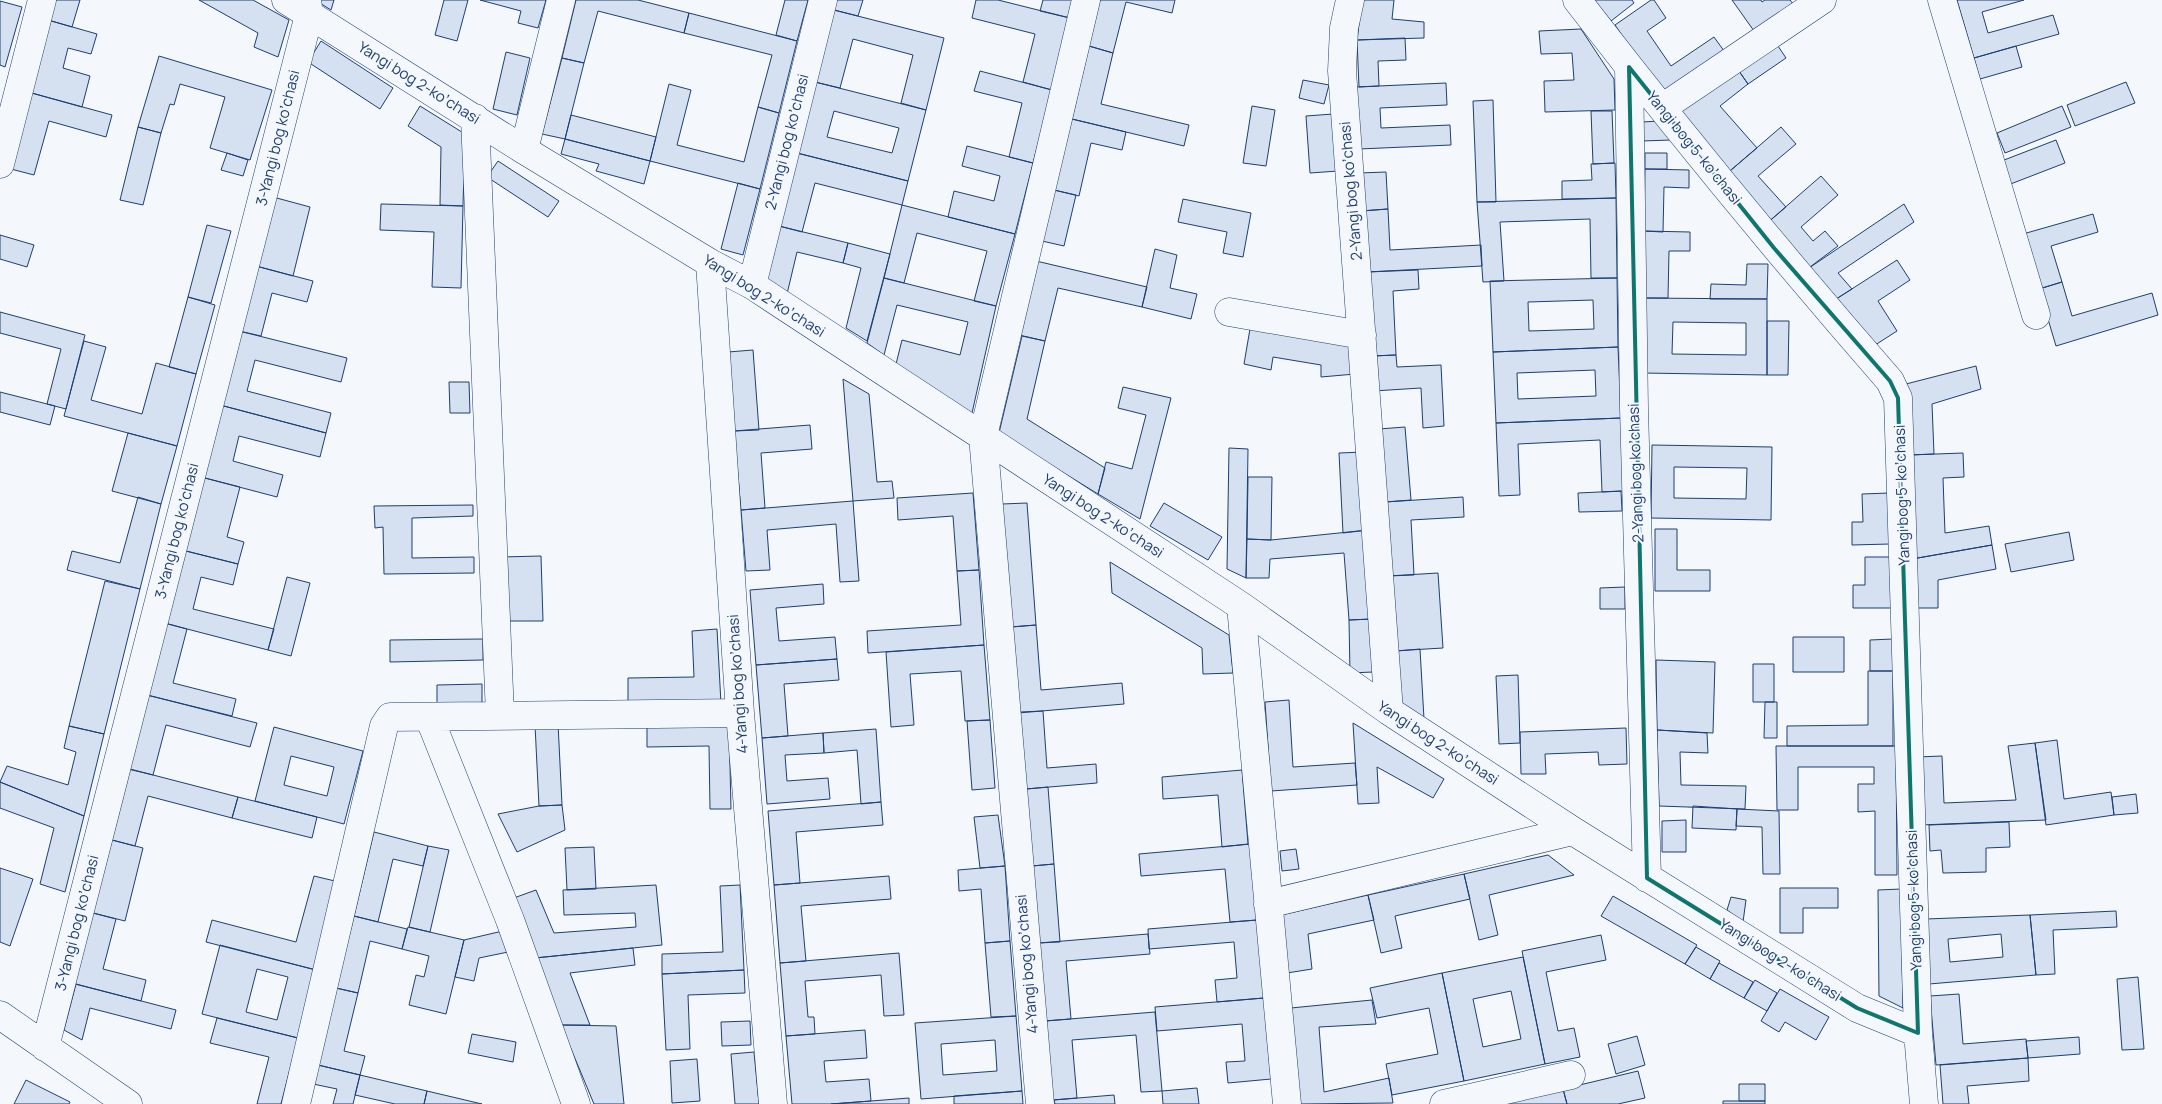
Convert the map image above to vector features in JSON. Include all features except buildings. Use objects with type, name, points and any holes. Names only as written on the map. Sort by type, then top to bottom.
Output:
[{"type":"street","points":[[0,164],[42,0]]},
{"type":"street","name":"Yangi bog 2-koʼchasi","points":[[286,0],[308,7],[524,150],[710,263],[752,285],[1241,606],[1389,711],[1647,878],[1858,1008],[1918,1034]]},
{"type":"street","points":[[524,150],[561,0]]},
{"type":"street","name":"2-Yangi bog koʼchasi","points":[[752,285],[823,0]]},
{"type":"street","points":[[983,436],[1086,0]]},
{"type":"street","name":"2-Yangi bog koʼchasi","points":[[1350,0],[1344,28],[1342,72],[1389,711]]},
{"type":"street","name":"Yangi bog 5-koʼchasi","points":[[1577,0],[1628,67],[1774,248],[1890,381],[1898,398],[1918,1034],[1924,1104]]},
{"type":"street","points":[[1662,108],[1822,0]]},
{"type":"street","points":[[1942,0],[2036,314]]},
{"type":"street","name":"3-Yangi bog koʼchasi","points":[[45,1047],[308,7]]},
{"type":"street","name":"2-Yangi bog koʼchasi","points":[[1628,67],[1634,408],[1647,878]]},
{"type":"street","points":[[475,118],[500,715]]},
{"type":"street","name":"4-Yangi bog koʼchasi","points":[[710,263],[740,713],[774,1104]]},
{"type":"street","points":[[1229,312],[1362,335]]},
{"type":"street","name":"4-Yangi bog koʼchasi","points":[[983,436],[1040,1104]]},
{"type":"street","points":[[1241,606],[1288,1104]]},
{"type":"street","points":[[296,1104],[384,726],[390,717],[740,713]]},
{"type":"street","points":[[429,717],[510,920],[576,1104]]},
{"type":"street","points":[[1268,904],[1573,831]]},
{"type":"street","points":[[0,1015],[128,1104]]},
{"type":"street","points":[[1444,1104],[1571,1075]]},
{"type":"highlighted area","points":[[1629,67],[1774,248],[1890,381],[1898,398],[1918,1033],[1857,1008],[1647,878]]}]
